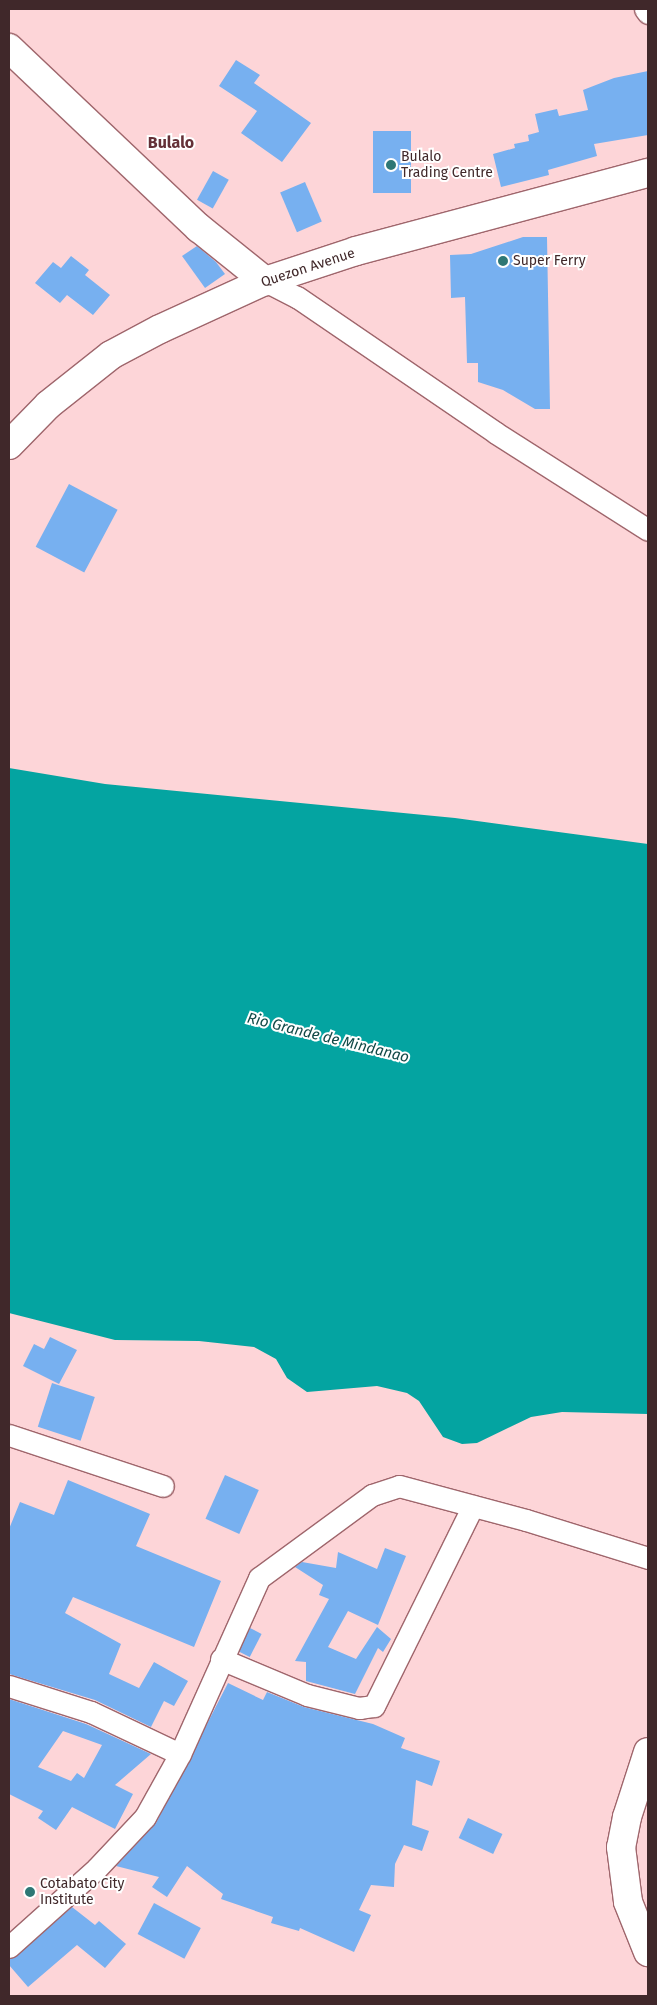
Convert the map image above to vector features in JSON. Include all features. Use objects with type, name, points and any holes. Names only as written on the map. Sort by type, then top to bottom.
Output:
[{"type":"street","points":[[645,9],[648,13]]},
{"type":"street","points":[[9,48],[199,228],[265,281],[297,297],[496,433],[648,530]]},
{"type":"street","name":"Quezon Avenue","points":[[11,438],[48,404],[111,355],[169,324],[265,281],[356,251],[648,173]]},
{"type":"street","points":[[9,1435],[163,1486]]},
{"type":"street","points":[[9,1947],[97,1868],[146,1816],[180,1754],[259,1578],[372,1495],[399,1486],[648,1558]]},
{"type":"street","points":[[221,1659],[307,1696],[359,1708],[374,1706],[473,1506]]},
{"type":"street","points":[[9,1686],[90,1712],[180,1754]]},
{"type":"street","points":[[648,1752],[627,1817],[622,1847],[628,1902],[648,1952]]},
{"type":"water","name":"Rio Grande de Mindanao","points":[[9,768],[105,784],[455,818],[648,844],[648,1414],[562,1412],[531,1417],[477,1443],[462,1444],[443,1437],[419,1401],[407,1393],[377,1386],[307,1392],[287,1378],[276,1359],[254,1347],[199,1341],[115,1340],[9,1313]]},
{"type":"building","points":[[236,60],[260,75],[254,83],[311,123],[282,162],[241,133],[257,111],[219,86]]},
{"type":"building","points":[[648,71],[648,135],[594,144],[597,156],[548,170],[549,175],[501,187],[493,154],[515,148],[514,144],[529,141],[528,135],[539,132],[535,114],[557,109],[559,116],[588,110],[583,90],[614,78]]},
{"type":"building","points":[[373,131],[411,131],[411,193],[373,193]]},
{"type":"building","points":[[213,171],[229,180],[213,209],[197,200]]},
{"type":"building","points":[[305,182],[322,222],[297,232],[280,193]]},
{"type":"building","points":[[523,237],[547,237],[550,409],[535,409],[503,390],[478,382],[478,363],[467,363],[465,297],[451,298],[450,255],[471,254]]},
{"type":"building","points":[[197,246],[216,262],[225,274],[205,288],[182,256]]},
{"type":"building","points":[[71,256],[89,270],[85,275],[110,295],[93,315],[67,295],[60,303],[35,283],[53,262],[61,268]]},
{"type":"building","points":[[69,484],[118,510],[84,573],[36,547]]},
{"type":"building","points":[[50,1337],[77,1350],[59,1384],[23,1366],[34,1344],[44,1349]]},
{"type":"building","points":[[52,1383],[95,1397],[81,1441],[38,1427]]},
{"type":"building","points":[[225,1475],[259,1490],[239,1534],[205,1519]]},
{"type":"building","points":[[68,1480],[150,1514],[136,1546],[221,1581],[194,1647],[73,1597],[65,1613],[121,1644],[109,1674],[139,1688],[154,1662],[188,1681],[174,1706],[164,1701],[151,1727],[95,1700],[9,1674],[9,1529],[20,1502],[54,1515]]},
{"type":"building","points":[[385,1548],[406,1556],[378,1625],[348,1611],[328,1647],[356,1659],[377,1627],[391,1639],[383,1652],[378,1648],[355,1694],[306,1681],[306,1662],[295,1661],[329,1599],[319,1595],[323,1585],[295,1567],[302,1562],[336,1568],[338,1552],[377,1569]]},
{"type":"building","points":[[250,1628],[262,1634],[250,1657],[238,1651]]},
{"type":"building","points":[[228,1683],[263,1700],[267,1692],[304,1707],[373,1724],[405,1738],[401,1748],[440,1761],[432,1786],[416,1780],[412,1825],[429,1831],[422,1851],[404,1845],[395,1864],[394,1887],[371,1885],[359,1910],[371,1915],[354,1952],[300,1928],[299,1931],[271,1923],[273,1917],[221,1899],[223,1894],[187,1866],[167,1897],[152,1887],[159,1877],[116,1866],[156,1823]]},
{"type":"building","points":[[9,1699],[86,1724],[151,1754],[115,1785],[133,1794],[115,1829],[72,1807],[56,1830],[38,1818],[43,1811],[9,1794]],"holes":[[[63,1731],[102,1745],[84,1778],[77,1773],[71,1781],[38,1767]]]},
{"type":"building","points":[[468,1818],[502,1834],[493,1854],[459,1838]]},
{"type":"building","points":[[154,1903],[201,1928],[184,1959],[138,1934]]},
{"type":"building","points":[[72,1907],[95,1925],[99,1921],[126,1944],[105,1968],[77,1945],[28,1987],[9,1965],[9,1959],[17,1956]]},
{"type":"place","name":"Bulalo Trading Centre","points":[[391,165]]},
{"type":"place","name":"Super Ferry","points":[[503,261]]},
{"type":"place","name":"Cotabato City Institute","points":[[30,1892]]},
{"type":"district","name":"Bulalo","points":[[171,143]]}]
